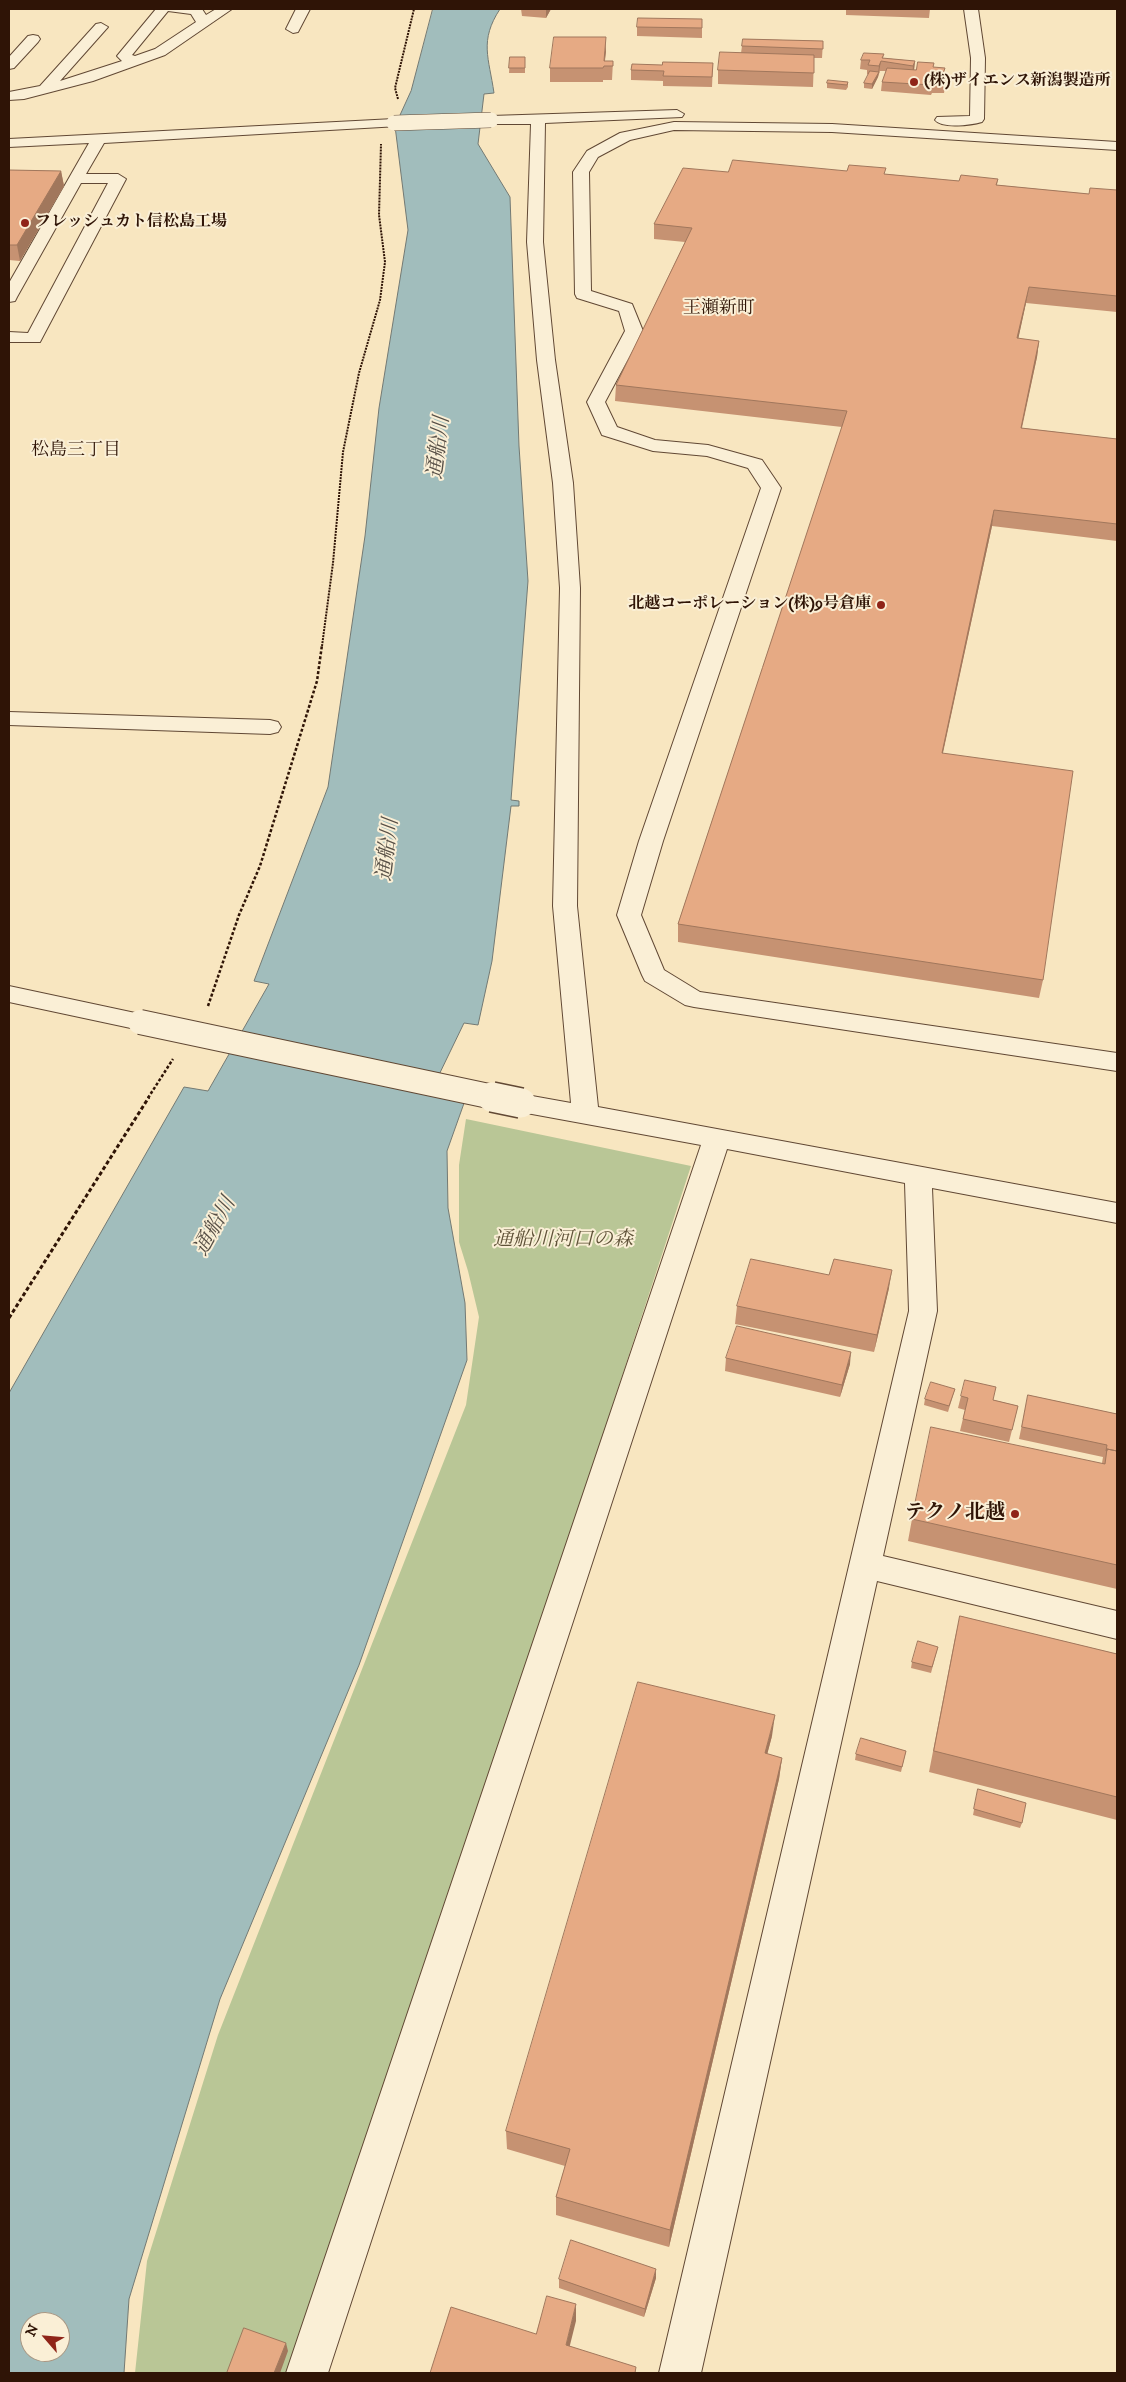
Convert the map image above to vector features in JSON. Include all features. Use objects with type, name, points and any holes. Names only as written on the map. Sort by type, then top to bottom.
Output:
[{"type":"street","points":[[134,62],[124,56],[163,9]]},
{"type":"street","points":[[174,9],[196,10],[203,23]]},
{"type":"street","points":[[9,96],[24,95],[88,78],[160,52],[225,9]]},
{"type":"street","points":[[293,29],[304,9]]},
{"type":"street","points":[[9,143],[394,123],[639,114],[836,115],[969,121],[977,118],[978,58],[971,9]]},
{"type":"street","points":[[45,89],[101,26]]},
{"type":"street","points":[[9,65],[33,39]]},
{"type":"street","points":[[538,119],[535,242],[546,360],[563,483],[570,588],[565,906],[585,1114]]},
{"type":"street","points":[[1117,146],[832,128],[674,126],[625,136],[592,154],[581,172],[583,294],[626,308],[634,331],[596,402],[610,430],[653,445],[708,451],[755,464],[771,488],[651,841],[629,915],[654,975],[694,999],[1117,1062]]},
{"type":"street","points":[[9,298],[73,174],[99,139]]},
{"type":"street","points":[[9,337],[34,338],[118,179],[73,174]]},
{"type":"street","points":[[9,718],[270,727]]},
{"type":"street","points":[[9,994],[521,1103],[1117,1213]]},
{"type":"street","points":[[307,2373],[717,1138]]},
{"type":"street","points":[[680,2373],[923,1312],[918,1175]]},
{"type":"street","points":[[865,1564],[1117,1625]]},
{"type":"path","points":[[400,103],[395,88],[414,9]]},
{"type":"path","points":[[208,1006],[239,915],[260,866],[317,681],[333,563],[343,452],[359,373],[380,300],[385,262],[379,215],[381,142],[383,140]]},
{"type":"path","points":[[9,1318],[176,1055]]},
{"type":"green space","name":"通船川河口の森","points":[[466,1119],[691,1166],[295,2373],[135,2373],[147,2261],[218,2035],[466,1405],[479,1317],[459,1242],[459,1165]]},
{"type":"water","name":"通船川","points":[[433,9],[500,9],[490,31],[487,50],[494,93],[484,94],[478,144],[510,197],[519,446],[528,581],[511,800],[519,801],[519,806],[511,806],[492,961],[478,1025],[464,1023],[435,1083],[468,1092],[447,1151],[448,1208],[465,1303],[467,1360],[359,1665],[220,1999],[129,2299],[124,2373],[9,2373],[9,1393],[184,1087],[208,1091],[269,984],[254,981],[328,787],[365,536],[379,408],[408,230],[395,126],[411,91]]},
{"type":"building","points":[[638,18],[702,19],[702,28],[637,27]]},
{"type":"building","points":[[554,37],[606,37],[604,61],[613,61],[613,66],[604,66],[603,68],[550,68]]},
{"type":"building","points":[[743,39],[823,41],[823,49],[742,46]]},
{"type":"building","points":[[720,52],[814,55],[814,73],[718,70]]},
{"type":"building","points":[[864,53],[884,54],[882,58],[915,61],[913,66],[881,61],[879,66],[868,65],[870,60],[861,60]]},
{"type":"building","points":[[510,57],[525,57],[525,68],[509,68]]},
{"type":"building","points":[[663,62],[713,63],[712,77],[663,76],[664,71],[631,70],[632,64],[662,65]]},
{"type":"building","points":[[918,62],[934,63],[933,67],[945,68],[943,74],[947,74],[946,78],[938,77],[937,79],[946,80],[945,84],[882,82],[887,68],[916,70]]},
{"type":"building","points":[[870,71],[879,72],[872,84],[864,83]]},
{"type":"building","points":[[828,80],[848,82],[847,85],[827,83]]},
{"type":"building","name":"北越コーポレーション(株)9号倉庫","points":[[733,160],[847,171],[849,165],[886,168],[884,174],[959,181],[961,175],[998,179],[996,185],[1089,194],[1090,188],[1117,190],[1117,296],[1029,287],[1017,338],[1039,341],[1021,428],[1117,439],[1117,524],[994,510],[942,753],[1073,771],[1043,980],[678,924],[847,411],[616,385],[692,228],[654,224],[683,168],[728,172]]},
{"type":"building","name":"フレッシュカト信松島工場","points":[[9,170],[61,171],[17,245],[9,245]]},
{"type":"building","points":[[751,1259],[829,1275],[834,1259],[892,1270],[877,1335],[737,1306]]},
{"type":"building","points":[[737,1326],[851,1352],[842,1385],[726,1358]]},
{"type":"building","points":[[965,1380],[996,1387],[993,1400],[1018,1406],[1012,1430],[963,1419],[968,1398],[961,1396]]},
{"type":"building","points":[[931,1382],[955,1389],[949,1406],[925,1399]]},
{"type":"building","points":[[1028,1395],[1117,1414],[1117,1451],[1107,1449],[1106,1451],[1107,1445],[1022,1427]]},
{"type":"building","name":"テクノ北越","points":[[931,1427],[1105,1464],[1107,1449],[1117,1451],[1117,1565],[912,1519]]},
{"type":"building","points":[[960,1616],[1117,1654],[1117,1797],[934,1751]]},
{"type":"building","points":[[918,1641],[938,1647],[932,1667],[912,1662]]},
{"type":"building","points":[[638,1682],[775,1715],[765,1753],[782,1758],[670,2230],[556,2197],[570,2149],[506,2131]]},
{"type":"building","points":[[861,1738],[906,1751],[902,1767],[856,1754]]},
{"type":"building","points":[[978,1789],[1026,1803],[1022,1823],[974,1809]]},
{"type":"building","points":[[571,2240],[656,2269],[645,2309],[559,2279]]},
{"type":"building","points":[[547,2296],[576,2304],[566,2345],[636,2367],[635,2373],[430,2373],[451,2307],[536,2334]]},
{"type":"building","points":[[244,2328],[286,2343],[274,2373],[227,2373]]},
{"type":"place","name":"(株)ザイエンス新潟製造所","points":[[914,82]]},
{"type":"place","name":"フレッシュカト信松島工場","points":[[25,223]]},
{"type":"place","name":"北越コーポレーション(株)9号倉庫","points":[[881,605]]},
{"type":"place","name":"テクノ北越","points":[[1015,1514]]},
{"type":"district","name":"王瀬新町","points":[[719,309]]},
{"type":"district","name":"松島三丁目","points":[[76,451]]}]
